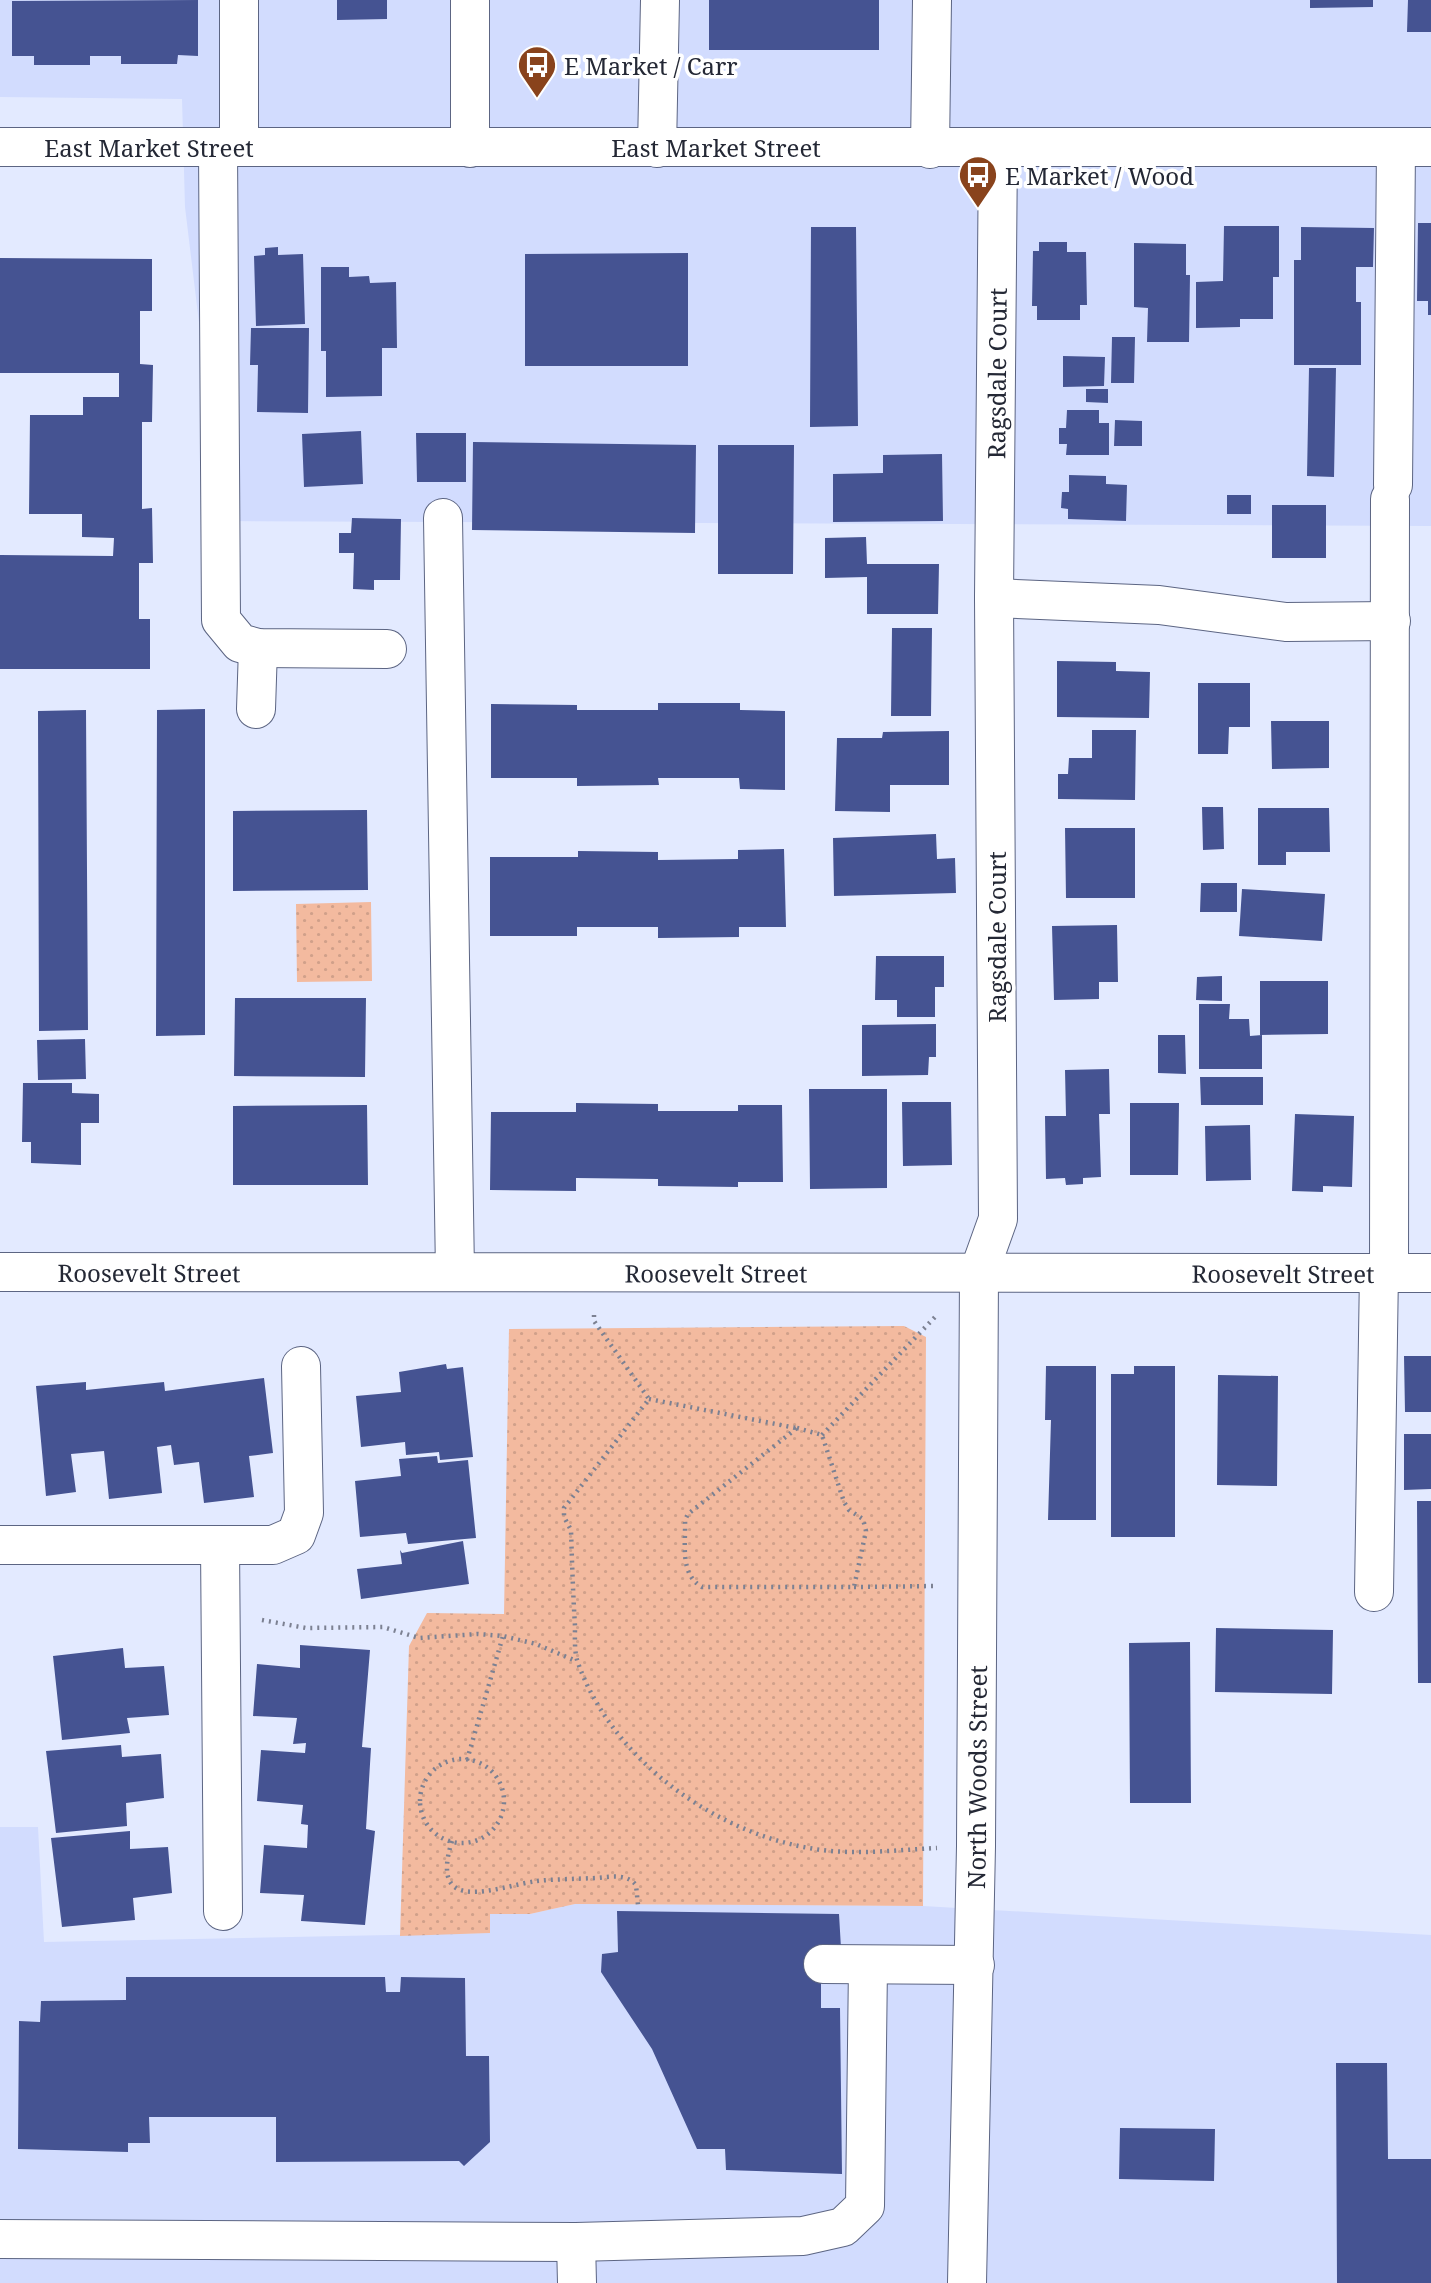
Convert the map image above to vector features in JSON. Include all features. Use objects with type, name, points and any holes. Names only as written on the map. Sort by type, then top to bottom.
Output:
[{"type":"street","points":[[239,0],[228,148],[221,620],[240,643],[258,648],[387,649]]},
{"type":"street","points":[[470,0],[470,148]]},
{"type":"street","points":[[657,148],[660,0]]},
{"type":"street","points":[[930,149],[932,0]]},
{"type":"street","name":"East Market Street","points":[[0,147],[1413,147]]},
{"type":"street","points":[[1374,1592],[1384,1273],[1391,492],[1413,147]]},
{"type":"street","name":"Ragsdale Court","points":[[979,1272],[998,1219],[994,598],[998,148]]},
{"type":"street","points":[[443,518],[455,1272]]},
{"type":"street","points":[[994,598],[1159,605],[1286,622],[1391,621]]},
{"type":"street","points":[[256,709],[258,648]]},
{"type":"street","name":"Roosevelt Street","points":[[0,1272],[1431,1273]]},
{"type":"street","name":"North Woods Street","points":[[967,2283],[975,1965],[979,1272]]},
{"type":"street","points":[[0,1545],[273,1545],[296,1535],[304,1513],[301,1366]]},
{"type":"street","points":[[220,1545],[223,1911]]},
{"type":"street","points":[[823,1964],[975,1965]]},
{"type":"street","points":[[0,2239],[576,2242],[803,2236],[843,2227],[865,2206],[868,1965]]},
{"type":"street","points":[[576,2242],[577,2283]]},
{"type":"path","points":[[588,1272],[594,1321],[649,1399],[822,1435]]},
{"type":"path","points":[[822,1435],[979,1272]]},
{"type":"path","points":[[649,1399],[564,1508],[564,1517],[571,1530],[576,1661],[601,1710],[640,1758],[684,1796],[747,1829],[790,1844],[835,1851],[976,1846]]},
{"type":"path","points":[[797,1428],[688,1514],[685,1520],[686,1572],[702,1587],[979,1586]]},
{"type":"path","points":[[822,1435],[844,1502],[865,1524],[866,1531],[854,1587]]},
{"type":"path","points":[[222,1613],[306,1628],[383,1627],[419,1638],[478,1634],[503,1636],[536,1644],[576,1661]]},
{"type":"path","points":[[467,1760],[503,1636]]},
{"type":"path","points":[[467,1760],[486,1766],[496,1776],[502,1788],[502,1815],[485,1837],[471,1842],[452,1841],[432,1832],[424,1820],[420,1793],[434,1768],[446,1762],[467,1760]]},
{"type":"path","points":[[452,1841],[445,1872],[448,1881],[461,1891],[486,1892],[539,1881],[621,1877],[636,1885],[638,1905]]},
{"type":"shaded area","points":[[0,0],[1431,0],[1431,526],[223,521],[185,207],[182,99],[0,97]]},
{"type":"shaded area","points":[[371,902],[372,981],[297,982],[296,904]]},
{"type":"shaded area","points":[[904,1326],[926,1337],[923,1906],[575,1904],[530,1914],[490,1914],[490,1933],[400,1936],[409,1646],[427,1613],[504,1614],[509,1329]]},
{"type":"shaded area","points":[[0,1827],[38,1827],[44,1942],[489,1933],[490,1914],[530,1914],[575,1904],[923,1906],[1431,1935],[1431,2283],[0,2283]]},
{"type":"building","points":[[198,0],[198,56],[178,55],[177,64],[121,64],[121,56],[90,56],[90,65],[34,65],[34,56],[12,56],[12,1]]},
{"type":"building","points":[[337,0],[387,0],[387,19],[337,20]]},
{"type":"building","points":[[709,0],[879,0],[879,50],[709,50]]},
{"type":"building","points":[[1310,0],[1373,0],[1373,7],[1310,8]]},
{"type":"building","points":[[1408,0],[1431,0],[1431,32],[1407,32]]},
{"type":"building","points":[[1418,223],[1431,223],[1431,315],[1428,315],[1428,301],[1417,301]]},
{"type":"building","points":[[1224,226],[1279,226],[1279,277],[1273,277],[1273,319],[1240,319],[1240,327],[1196,328],[1196,282],[1223,281]]},
{"type":"building","points":[[811,227],[856,227],[858,426],[810,427]]},
{"type":"building","points":[[1301,227],[1374,228],[1373,267],[1356,267],[1356,302],[1361,302],[1361,365],[1294,365],[1294,260],[1301,260]]},
{"type":"building","points":[[1039,242],[1067,242],[1067,252],[1086,252],[1087,305],[1080,305],[1080,320],[1037,320],[1037,306],[1032,306],[1033,251],[1039,251]]},
{"type":"building","points":[[1134,243],[1186,244],[1186,275],[1190,275],[1189,342],[1147,342],[1148,308],[1134,307]]},
{"type":"building","points":[[278,247],[278,255],[303,254],[305,324],[256,326],[254,256],[265,255],[265,248]]},
{"type":"building","points":[[688,253],[688,366],[525,366],[525,254]]},
{"type":"building","points":[[0,258],[152,259],[152,311],[140,311],[140,364],[153,365],[152,422],[142,422],[142,509],[152,508],[153,563],[139,563],[139,619],[150,619],[150,669],[0,669],[0,555],[113,556],[114,538],[82,537],[82,514],[29,514],[30,415],[83,415],[83,397],[119,397],[119,373],[0,373]]},
{"type":"building","points":[[321,267],[349,267],[349,277],[369,276],[370,283],[396,282],[397,348],[382,348],[382,396],[326,397],[326,351],[321,351]]},
{"type":"building","points":[[251,328],[309,328],[308,413],[257,412],[258,365],[250,365]]},
{"type":"building","points":[[1112,337],[1135,337],[1134,383],[1111,383]]},
{"type":"building","points":[[1063,356],[1105,357],[1104,386],[1063,387]]},
{"type":"building","points":[[1309,368],[1336,368],[1334,477],[1307,476]]},
{"type":"building","points":[[1086,389],[1108,389],[1108,403],[1086,402]]},
{"type":"building","points":[[1067,410],[1099,410],[1099,423],[1109,423],[1109,455],[1066,455],[1067,444],[1059,444],[1059,428],[1066,428]]},
{"type":"building","points":[[1115,420],[1142,421],[1142,446],[1114,446]]},
{"type":"building","points":[[361,431],[363,484],[304,487],[302,434]]},
{"type":"building","points":[[416,433],[466,433],[466,482],[417,482]]},
{"type":"building","points":[[473,442],[696,445],[695,533],[472,530]]},
{"type":"building","points":[[718,445],[794,445],[793,574],[718,574]]},
{"type":"building","points":[[942,454],[943,521],[833,522],[833,474],[883,473],[883,455]]},
{"type":"building","points":[[1069,475],[1106,476],[1106,484],[1127,485],[1126,521],[1068,519],[1068,509],[1061,508],[1062,492],[1069,492]]},
{"type":"building","points":[[1227,495],[1251,495],[1251,514],[1227,514]]},
{"type":"building","points":[[1272,505],[1326,505],[1326,558],[1272,558]]},
{"type":"building","points":[[352,518],[401,519],[400,580],[374,580],[374,590],[353,589],[354,553],[339,553],[339,533],[351,533]]},
{"type":"building","points":[[866,537],[867,564],[939,564],[938,614],[867,614],[867,577],[825,578],[825,538]]},
{"type":"building","points":[[892,628],[932,628],[931,716],[891,716]]},
{"type":"building","points":[[1057,661],[1116,662],[1116,671],[1150,672],[1149,718],[1057,717]]},
{"type":"building","points":[[1198,683],[1250,683],[1250,727],[1229,727],[1228,754],[1198,754]]},
{"type":"building","points":[[658,703],[740,703],[740,710],[785,711],[785,790],[740,789],[739,778],[658,778],[659,785],[577,786],[577,778],[491,778],[491,704],[577,705],[577,710],[658,710]]},
{"type":"building","points":[[205,709],[205,1035],[156,1036],[157,710]]},
{"type":"building","points":[[86,710],[88,1030],[39,1031],[38,711]]},
{"type":"building","points":[[1271,721],[1329,721],[1329,768],[1272,769]]},
{"type":"building","points":[[1092,730],[1136,730],[1135,800],[1058,799],[1058,774],[1068,774],[1069,758],[1092,758]]},
{"type":"building","points":[[949,731],[949,785],[890,785],[890,812],[835,811],[837,738],[882,738],[883,732]]},
{"type":"building","points":[[1202,807],[1223,807],[1224,849],[1203,850]]},
{"type":"building","points":[[1258,808],[1329,808],[1330,852],[1286,852],[1286,865],[1258,865]]},
{"type":"building","points":[[367,810],[368,890],[233,891],[233,811]]},
{"type":"building","points":[[1065,828],[1135,828],[1135,898],[1066,898]]},
{"type":"building","points":[[936,834],[937,859],[955,858],[956,893],[834,896],[833,838]]},
{"type":"building","points":[[784,849],[786,927],[739,927],[739,937],[658,938],[658,927],[577,927],[577,936],[490,936],[490,857],[578,857],[578,851],[658,852],[658,860],[738,859],[738,850]]},
{"type":"building","points":[[1201,883],[1237,883],[1237,912],[1200,912]]},
{"type":"building","points":[[1242,889],[1325,894],[1322,941],[1239,936]]},
{"type":"building","points":[[1117,925],[1118,982],[1099,982],[1099,999],[1054,1000],[1052,926]]},
{"type":"building","points":[[876,956],[944,956],[944,987],[935,987],[935,1017],[897,1017],[897,1000],[875,1000]]},
{"type":"building","points":[[1222,976],[1222,1001],[1196,1000],[1197,977]]},
{"type":"building","points":[[1260,981],[1328,981],[1328,1034],[1260,1035]]},
{"type":"building","points":[[235,998],[366,998],[365,1077],[234,1076]]},
{"type":"building","points":[[1199,1004],[1230,1004],[1229,1019],[1249,1019],[1250,1036],[1262,1035],[1262,1069],[1199,1069]]},
{"type":"building","points":[[936,1024],[936,1057],[929,1057],[928,1075],[862,1076],[862,1025]]},
{"type":"building","points":[[1158,1035],[1185,1035],[1186,1074],[1158,1073]]},
{"type":"building","points":[[85,1039],[86,1079],[38,1080],[37,1040]]},
{"type":"building","points":[[1109,1069],[1110,1114],[1099,1114],[1101,1177],[1083,1178],[1083,1184],[1066,1185],[1065,1178],[1046,1179],[1045,1116],[1066,1116],[1065,1070]]},
{"type":"building","points":[[1200,1077],[1263,1077],[1263,1105],[1201,1105]]},
{"type":"building","points":[[23,1083],[72,1083],[72,1093],[99,1094],[99,1123],[81,1123],[81,1165],[31,1163],[31,1142],[22,1142]]},
{"type":"building","points":[[809,1089],[887,1089],[887,1188],[810,1189]]},
{"type":"building","points":[[902,1102],[951,1102],[952,1165],[903,1166]]},
{"type":"building","points":[[576,1103],[658,1104],[658,1111],[738,1111],[738,1105],[782,1105],[783,1182],[738,1182],[738,1187],[658,1186],[658,1179],[576,1178],[576,1191],[490,1190],[491,1112],[576,1112]]},
{"type":"building","points":[[1130,1103],[1179,1103],[1178,1175],[1130,1175]]},
{"type":"building","points":[[367,1105],[368,1185],[233,1185],[233,1106]]},
{"type":"building","points":[[1295,1114],[1354,1116],[1352,1187],[1323,1186],[1323,1192],[1292,1191]]},
{"type":"building","points":[[1250,1125],[1251,1180],[1206,1181],[1205,1126]]},
{"type":"building","points":[[1404,1356],[1431,1356],[1431,1412],[1405,1412]]},
{"type":"building","points":[[446,1364],[447,1369],[463,1367],[473,1457],[440,1460],[439,1452],[406,1455],[405,1442],[361,1447],[356,1396],[401,1392],[399,1372]]},
{"type":"building","points":[[1046,1366],[1096,1366],[1096,1520],[1048,1520],[1051,1420],[1045,1420]]},
{"type":"building","points":[[1134,1366],[1175,1366],[1175,1537],[1111,1537],[1111,1374],[1134,1374]]},
{"type":"building","points":[[1218,1375],[1278,1376],[1277,1486],[1217,1485]]},
{"type":"building","points":[[264,1378],[273,1453],[249,1456],[254,1497],[204,1503],[199,1462],[174,1465],[171,1445],[157,1447],[162,1493],[109,1499],[104,1451],[71,1454],[76,1492],[46,1496],[36,1386],[86,1382],[86,1390],[164,1382],[165,1391]]},
{"type":"building","points":[[1404,1434],[1431,1434],[1431,1489],[1404,1490]]},
{"type":"building","points":[[437,1456],[438,1463],[468,1460],[476,1538],[408,1544],[406,1533],[360,1537],[355,1481],[401,1476],[399,1459]]},
{"type":"building","points":[[1417,1501],[1431,1501],[1431,1683],[1418,1683]]},
{"type":"building","points":[[463,1541],[469,1584],[361,1599],[357,1569],[402,1564],[400,1550],[402,1553]]},
{"type":"building","points":[[1216,1628],[1333,1630],[1332,1694],[1215,1692]]},
{"type":"building","points":[[1190,1642],[1191,1803],[1130,1803],[1129,1643]]},
{"type":"building","points":[[300,1645],[370,1650],[362,1747],[371,1748],[366,1829],[375,1831],[365,1925],[301,1921],[304,1895],[260,1893],[264,1845],[307,1848],[308,1825],[301,1824],[303,1805],[257,1801],[261,1750],[305,1753],[306,1743],[293,1744],[297,1718],[253,1716],[257,1664],[300,1668]]},
{"type":"building","points":[[123,1648],[125,1668],[164,1666],[169,1715],[127,1718],[130,1733],[62,1740],[53,1656]]},
{"type":"building","points":[[121,1745],[122,1757],[161,1754],[164,1798],[126,1803],[127,1826],[56,1833],[46,1751]]},
{"type":"building","points":[[130,1831],[130,1849],[168,1847],[172,1893],[133,1898],[135,1920],[62,1927],[51,1838]]},
{"type":"building","points":[[617,1911],[839,1914],[841,1948],[821,1948],[821,2008],[840,2008],[842,2174],[726,2170],[725,2149],[697,2149],[652,2049],[601,1972],[602,1954],[618,1952]]},
{"type":"building","points":[[126,1977],[385,1977],[386,1992],[400,1992],[401,1977],[465,1978],[466,2056],[489,2056],[490,2142],[464,2166],[459,2161],[276,2162],[276,2117],[149,2117],[150,2143],[128,2143],[128,2152],[18,2149],[19,2021],[40,2022],[41,2001],[126,2000]]},
{"type":"building","points":[[1336,2063],[1387,2063],[1388,2159],[1431,2159],[1431,2283],[1337,2283]]},
{"type":"building","points":[[1120,2128],[1215,2129],[1214,2181],[1119,2179]]},
{"type":"place","name":"E Market / Carr","points":[[537,99]]},
{"type":"place","name":"E Market / Wood","points":[[978,209]]}]
